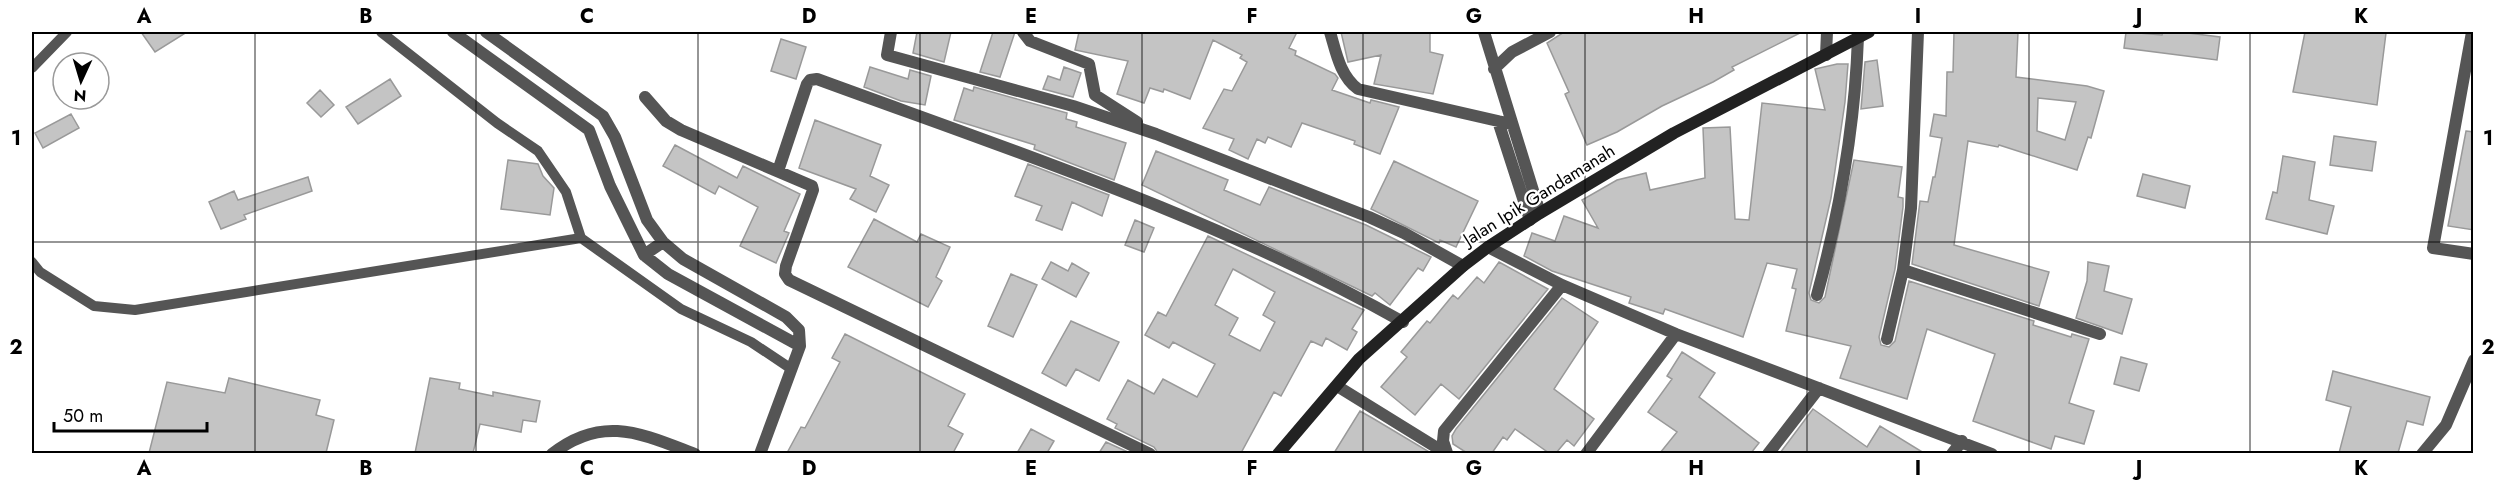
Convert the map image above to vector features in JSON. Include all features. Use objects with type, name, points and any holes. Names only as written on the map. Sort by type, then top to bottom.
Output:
[{"type":"street","points":[[453,32],[589,130],[610,186],[644,255],[669,274],[800,346]]},
{"type":"street","points":[[486,32],[603,116],[615,137],[647,220],[663,242],[683,259],[786,317],[799,330],[800,346],[760,453]]},
{"type":"street","points":[[891,32],[887,55],[1073,106],[1156,134],[1369,217],[1404,233],[1463,266]]},
{"type":"street","points":[[1023,32],[1030,41],[1089,64],[1094,92],[1100,99],[1156,134]]},
{"type":"street","points":[[1330,32],[1340,67],[1351,84],[1358,89],[1511,124]]},
{"type":"street","points":[[1484,32],[1535,216]]},
{"type":"street","points":[[1494,69],[1512,52],[1550,32]]},
{"type":"street","points":[[1826,55],[1827,32]]},
{"type":"street","points":[[1887,339],[1903,270],[1911,208],[1918,32]]},
{"type":"street","points":[[2472,32],[2433,248],[2474,254]]},
{"type":"street","points":[[1817,295],[1831,245],[1844,179],[1863,34]]},
{"type":"street","name":"Jalan Ipik Gandamanah","points":[[1278,453],[1359,360],[1463,266],[1488,247],[1535,216],[1674,133],[1863,34]]},
{"type":"street","points":[[778,171],[807,84],[810,80],[817,79],[1162,206],[1313,273],[1403,322]]},
{"type":"street","points":[[645,97],[666,121],[681,130],[809,183],[813,188],[786,266],[785,274],[789,280],[1150,453]]},
{"type":"street","points":[[1498,122],[1535,216]]},
{"type":"street","points":[[644,255],[663,242]]},
{"type":"street","points":[[1488,247],[1563,285],[1676,334],[1992,453]]},
{"type":"street","points":[[1903,270],[2100,334]]},
{"type":"street","points":[[1447,453],[1443,441],[1444,431],[1563,285]]},
{"type":"street","points":[[1586,453],[1676,334]]},
{"type":"street","points":[[2422,453],[2446,425],[2474,360]]},
{"type":"street","points":[[1337,386],[1447,453]]},
{"type":"street","points":[[1768,453],[1819,388]]},
{"type":"street","points":[[552,453],[582,436],[612,429],[644,435],[695,453]]},
{"type":"street","points":[[1952,453],[1962,441]]},
{"type":"lane","points":[[32,68],[67,32]]},
{"type":"lane","points":[[381,32],[497,123],[538,151],[566,192],[581,238],[681,309],[751,342],[790,368]]},
{"type":"lane","points":[[32,262],[40,272],[94,306],[135,310],[581,238]]},
{"type":"building","points":[[141,32],[187,32],[155,52]]},
{"type":"building","points":[[917,32],[951,32],[944,62],[913,53]]},
{"type":"building","points":[[993,32],[1015,32],[1000,77],[980,72]]},
{"type":"building","points":[[1079,32],[1297,32],[1289,48],[1296,51],[1295,55],[1335,74],[1338,78],[1332,90],[1370,103],[1371,100],[1399,107],[1380,154],[1354,144],[1355,141],[1302,123],[1291,147],[1268,137],[1265,143],[1257,139],[1248,159],[1229,150],[1234,139],[1203,128],[1224,89],[1232,91],[1247,62],[1240,58],[1242,55],[1213,40],[1190,99],[1164,89],[1163,92],[1150,88],[1144,103],[1117,94],[1128,61],[1075,50]]},
{"type":"building","points":[[1341,32],[1430,32],[1430,52],[1443,55],[1433,94],[1374,84],[1381,55],[1348,62]]},
{"type":"building","points":[[1564,32],[1802,32],[1732,67],[1734,70],[1713,82],[1587,145],[1565,94],[1569,92],[1547,43]]},
{"type":"building","points":[[1954,32],[2018,32],[2016,77],[2087,86],[2104,91],[2091,138],[2088,137],[2077,170],[1999,145],[1998,147],[1968,141],[1954,245],[2049,272],[2039,306],[1912,264],[1920,201],[1928,202],[1942,138],[1930,136],[1934,114],[1946,116],[1947,72],[1953,72]],"holes":[[[2038,98],[2076,102],[2065,140],[2037,131]]]},
{"type":"building","points":[[2126,32],[2162,35],[2163,32],[2180,32],[2220,37],[2217,60],[2124,48]]},
{"type":"building","points":[[2305,32],[2386,33],[2377,105],[2293,92]]},
{"type":"building","points":[[781,39],[806,47],[796,79],[771,71]]},
{"type":"building","points":[[1877,60],[1883,106],[1861,109],[1865,62]]},
{"type":"building","points":[[1848,64],[1845,102],[1831,198],[1809,293],[1811,300],[1819,303],[1825,297],[1854,160],[1902,167],[1898,197],[1903,198],[1903,207],[1895,269],[1879,337],[1881,345],[1889,347],[1895,341],[1909,281],[2034,321],[2033,325],[2071,337],[2072,334],[2089,339],[2069,403],[2094,411],[2084,444],[2055,436],[2051,449],[1973,421],[1995,354],[1927,329],[1907,399],[1840,378],[1851,346],[1786,331],[1796,289],[1792,288],[1797,269],[1767,263],[1743,337],[1665,309],[1663,314],[1629,303],[1631,297],[1552,271],[1524,256],[1532,233],[1555,241],[1564,216],[1598,228],[1582,200],[1617,180],[1646,173],[1650,190],[1705,178],[1703,128],[1730,127],[1735,219],[1749,220],[1762,103],[1825,110],[1815,69]]},
{"type":"building","points":[[870,67],[908,79],[910,70],[931,76],[925,105],[901,101],[864,87]]},
{"type":"building","points":[[1064,67],[1081,73],[1073,97],[1043,89],[1048,76],[1060,80]]},
{"type":"building","points":[[390,79],[401,96],[358,124],[346,107]]},
{"type":"building","points":[[974,87],[1067,113],[1066,119],[1077,122],[1076,127],[1126,143],[1114,180],[1034,149],[1035,145],[954,120],[964,88],[973,91]]},
{"type":"building","points":[[320,90],[334,105],[321,117],[307,103]]},
{"type":"building","points":[[71,114],[79,128],[43,148],[35,133]]},
{"type":"building","points":[[815,120],[881,145],[870,176],[889,185],[876,212],[850,199],[856,189],[799,168]]},
{"type":"building","points":[[2466,131],[2474,132],[2474,230],[2448,226]]},
{"type":"building","points":[[2334,136],[2376,142],[2372,171],[2330,165]]},
{"type":"building","points":[[675,145],[737,178],[743,166],[800,194],[784,231],[789,233],[776,263],[740,246],[758,207],[719,186],[715,194],[663,166]]},
{"type":"building","points":[[1156,151],[1228,180],[1224,190],[1260,205],[1269,187],[1366,225],[1431,257],[1423,271],[1418,268],[1390,305],[1375,293],[1372,296],[1142,185]]},
{"type":"building","points":[[2283,156],[2315,162],[2309,200],[2334,206],[2327,234],[2266,219],[2273,192],[2277,193]]},
{"type":"building","points":[[508,160],[538,164],[543,176],[554,188],[550,215],[501,209]]},
{"type":"building","points":[[1394,161],[1478,201],[1456,247],[1440,240],[1439,243],[1371,209]]},
{"type":"building","points":[[1028,164],[1109,195],[1102,216],[1072,202],[1062,230],[1036,220],[1042,206],[1015,196]]},
{"type":"building","points":[[2143,174],[2190,186],[2185,208],[2137,196]]},
{"type":"building","points":[[308,177],[312,191],[244,215],[246,219],[221,229],[209,202],[234,191],[238,200]]},
{"type":"building","points":[[874,219],[917,242],[921,234],[950,247],[936,277],[942,281],[928,307],[848,267]]},
{"type":"building","points":[[1135,220],[1154,228],[1144,252],[1125,245]]},
{"type":"building","points":[[1208,236],[1364,310],[1352,329],[1357,332],[1347,350],[1326,338],[1322,346],[1311,341],[1281,396],[1274,392],[1241,453],[1158,453],[1154,447],[1115,428],[1117,424],[1107,419],[1128,380],[1154,394],[1163,379],[1197,397],[1215,364],[1173,342],[1169,348],[1145,335],[1158,312],[1166,316]],"holes":[[[1233,269],[1275,292],[1263,315],[1275,322],[1260,351],[1229,335],[1238,318],[1215,305]]]},
{"type":"building","points":[[1051,262],[1068,271],[1072,263],[1089,273],[1076,297],[1042,279]]},
{"type":"building","points":[[1499,262],[1548,289],[1459,399],[1441,384],[1415,415],[1381,387],[1407,357],[1401,352],[1427,321],[1430,323],[1453,295],[1458,299],[1477,277],[1484,283]]},
{"type":"building","points":[[2088,262],[2109,266],[2104,291],[2132,299],[2122,334],[2076,318],[2087,281]]},
{"type":"building","points":[[1011,274],[1037,285],[1013,337],[988,326]]},
{"type":"building","points":[[1562,298],[1598,322],[1554,389],[1594,419],[1574,446],[1567,440],[1556,453],[1549,453],[1515,429],[1507,440],[1503,437],[1492,453],[1467,453],[1453,444],[1452,436],[1456,429]]},
{"type":"building","points":[[1071,321],[1119,342],[1099,381],[1076,369],[1066,386],[1042,373]]},
{"type":"building","points":[[845,334],[965,394],[948,426],[963,434],[953,453],[787,453],[801,427],[805,428],[840,362],[832,358]]},
{"type":"building","points":[[1682,352],[1715,373],[1699,397],[1759,443],[1751,453],[1660,453],[1677,432],[1648,412],[1672,379],[1667,376]]},
{"type":"building","points":[[2121,357],[2147,364],[2139,391],[2114,384]]},
{"type":"building","points":[[2333,371],[2430,397],[2423,425],[2407,421],[2398,453],[2339,453],[2351,407],[2326,400]]},
{"type":"building","points":[[229,378],[320,400],[316,415],[334,420],[326,453],[149,453],[167,382],[225,393]]},
{"type":"building","points":[[430,378],[460,383],[459,389],[493,396],[493,392],[540,401],[536,422],[523,420],[521,432],[480,424],[473,453],[415,453]]},
{"type":"building","points":[[1813,409],[1867,447],[1880,426],[1924,453],[1780,453]]},
{"type":"building","points":[[1360,411],[1374,419],[1431,453],[1334,453]]},
{"type":"building","points":[[1031,429],[1054,441],[1047,453],[1017,453]]},
{"type":"building","points":[[1106,442],[1130,453],[1099,453]]}]
